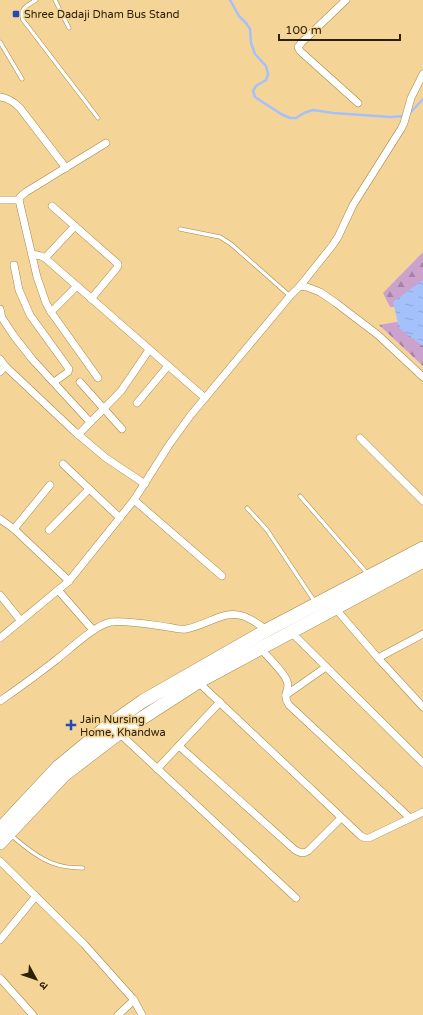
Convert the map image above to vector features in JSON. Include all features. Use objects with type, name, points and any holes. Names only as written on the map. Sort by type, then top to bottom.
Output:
[{"type":"highway","points":[[320,609],[335,608],[423,548]]},
{"type":"highway","points":[[194,678],[260,648],[286,627],[373,581],[423,561]]},
{"type":"highway","points":[[3,835],[64,775],[68,765],[114,729],[267,630],[286,627]]},
{"type":"street","points":[[346,0],[298,47],[358,103]]},
{"type":"street","points":[[0,638],[69,581],[134,500],[169,445],[204,398],[300,286],[332,246],[338,237],[353,205],[404,123],[411,98],[423,74]]},
{"type":"street","points":[[0,97],[14,101],[66,168]]},
{"type":"street","points":[[98,378],[46,303],[37,277],[19,200],[20,197],[26,192],[106,143]]},
{"type":"street","points":[[0,200],[19,200]]},
{"type":"street","points":[[52,206],[118,264],[116,269],[92,299]]},
{"type":"street","points":[[45,258],[75,226]]},
{"type":"street","points":[[32,254],[45,258],[204,398]]},
{"type":"street","points":[[14,265],[19,290],[30,315],[69,370],[54,382]]},
{"type":"street","points":[[51,312],[77,286]]},
{"type":"street","points":[[300,286],[320,292],[336,303],[378,336],[423,376]]},
{"type":"street","points":[[0,309],[2,318],[32,359],[90,422]]},
{"type":"street","points":[[78,435],[121,391],[149,350]]},
{"type":"street","points":[[0,359],[5,366],[78,435],[106,458],[145,484]]},
{"type":"street","points":[[0,372],[5,366]]},
{"type":"street","points":[[137,403],[168,366]]},
{"type":"street","points":[[80,382],[122,429]]},
{"type":"street","points":[[360,438],[423,501]]},
{"type":"street","points":[[63,464],[120,518]]},
{"type":"street","points":[[14,529],[50,485]]},
{"type":"street","points":[[49,530],[89,488]]},
{"type":"street","points":[[134,500],[222,576]]},
{"type":"street","points":[[0,519],[14,529],[69,581]]},
{"type":"street","points":[[58,590],[93,630]]},
{"type":"street","points":[[0,595],[21,621]]},
{"type":"street","points":[[335,608],[423,707]]},
{"type":"street","points":[[0,701],[56,660],[93,630],[110,622],[183,629],[195,627],[218,617],[234,614],[253,620],[267,630]]},
{"type":"street","points":[[286,627],[423,764]]},
{"type":"street","points":[[378,658],[423,634]]},
{"type":"street","points":[[260,648],[288,682],[286,700],[289,705],[410,818]]},
{"type":"street","points":[[286,695],[326,667]]},
{"type":"street","points":[[194,678],[360,836],[369,838],[423,812]]},
{"type":"street","points":[[157,769],[220,702]]},
{"type":"street","points":[[114,729],[296,898]]},
{"type":"street","points":[[179,746],[300,853],[308,851],[340,818]]},
{"type":"street","points":[[0,861],[84,944],[134,1000],[142,1015]]},
{"type":"street","points":[[0,940],[36,896]]},
{"type":"street","points":[[0,978],[33,1015]]},
{"type":"street","points":[[118,1015],[134,1000]]},
{"type":"lane","points":[[36,0],[22,10],[21,15],[23,20],[98,118]]},
{"type":"lane","points":[[56,0],[69,28]]},
{"type":"lane","points":[[0,42],[22,79]]},
{"type":"lane","points":[[180,229],[220,237],[231,244],[290,296]]},
{"type":"lane","points":[[300,496],[373,581]]},
{"type":"lane","points":[[248,508],[267,530],[320,609]]},
{"type":"lane","points":[[3,835],[52,863],[67,867],[83,868]]},
{"type":"green space","points":[[423,252],[423,293],[411,306],[390,307],[383,293]]},
{"type":"green space","points":[[396,322],[407,324],[423,336],[423,366],[379,325]]},
{"type":"water","points":[[423,280],[423,346],[399,328],[393,302]]},
{"type":"waterway","points":[[230,0],[239,16],[250,29],[251,43],[255,54],[266,66],[268,74],[266,80],[256,86],[253,91],[255,97],[281,114],[290,118],[296,118],[313,110],[333,113],[391,117],[404,116],[411,112],[423,99]]},
{"type":"place","name":"Shree Dadaji Dham Bus Stand","points":[[16,14]]},
{"type":"place","name":"Jain Nursing Home, Khandwa","points":[[71,725]]}]
